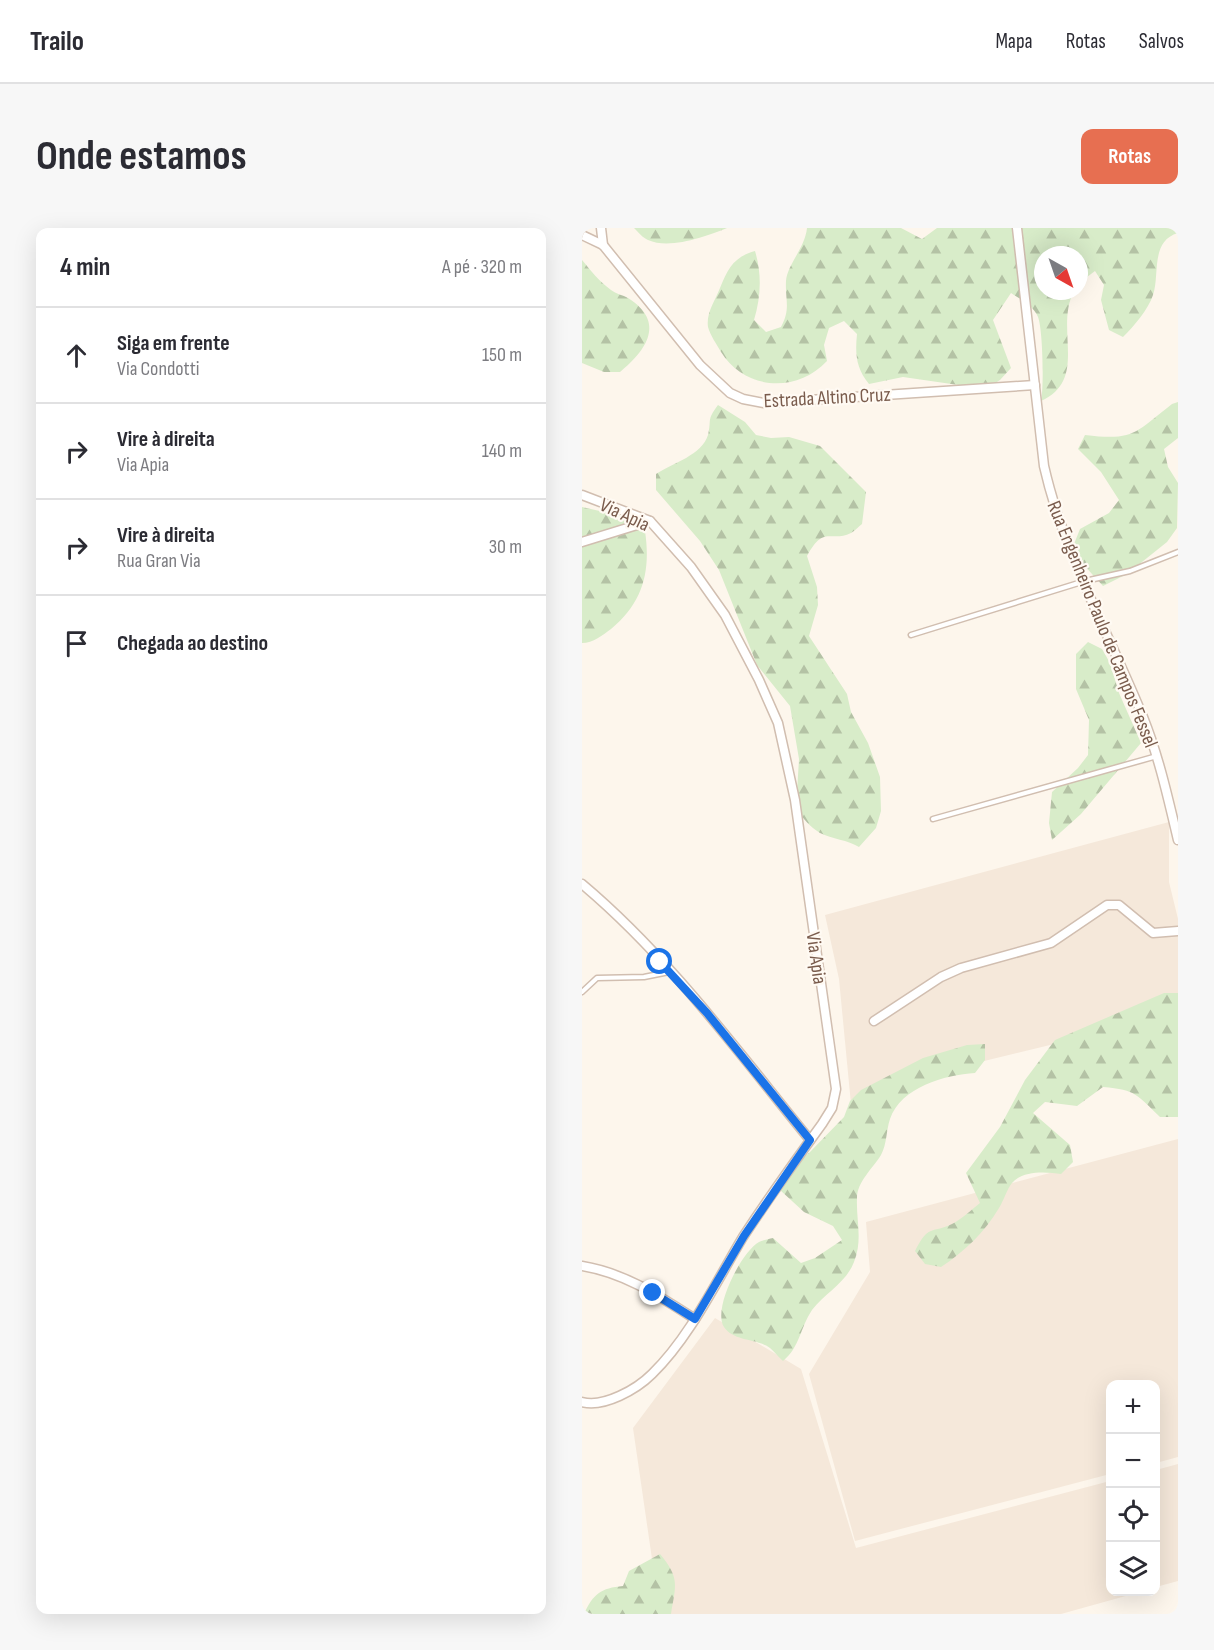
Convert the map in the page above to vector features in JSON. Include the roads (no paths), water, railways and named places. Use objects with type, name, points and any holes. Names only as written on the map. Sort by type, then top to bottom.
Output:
[{"type":"street","points":[[601,228],[603,244]]},
{"type":"street","name":"Rua Engenheiro Paulo de Campos Fessel","points":[[1017,228],[1044,466],[1051,498],[1066,544],[1085,581],[1157,756],[1178,840]]},
{"type":"street","name":"Estrada Altino Cruz","points":[[582,235],[603,244],[700,365],[730,393],[743,399],[764,403],[1035,385]]},
{"type":"street","name":"Via Apia","points":[[582,495],[650,521],[691,567],[725,615],[759,680],[778,723],[795,800],[836,1089],[832,1108],[744,1236],[695,1319],[653,1374],[609,1400],[582,1402]]},
{"type":"street","points":[[582,542],[650,521]]},
{"type":"street","points":[[582,884],[642,940],[707,1013],[810,1140]]},
{"type":"street","points":[[874,1021],[941,977],[961,968],[1051,943],[1107,905],[1119,905],[1153,933],[1178,931]]},
{"type":"street","points":[[582,1266],[612,1272],[695,1319]]},
{"type":"lane","points":[[911,635],[1085,581],[1130,571],[1178,552]]},
{"type":"lane","points":[[933,819],[1157,756]]},
{"type":"lane","points":[[582,992],[597,978],[644,977],[669,972]]}]
